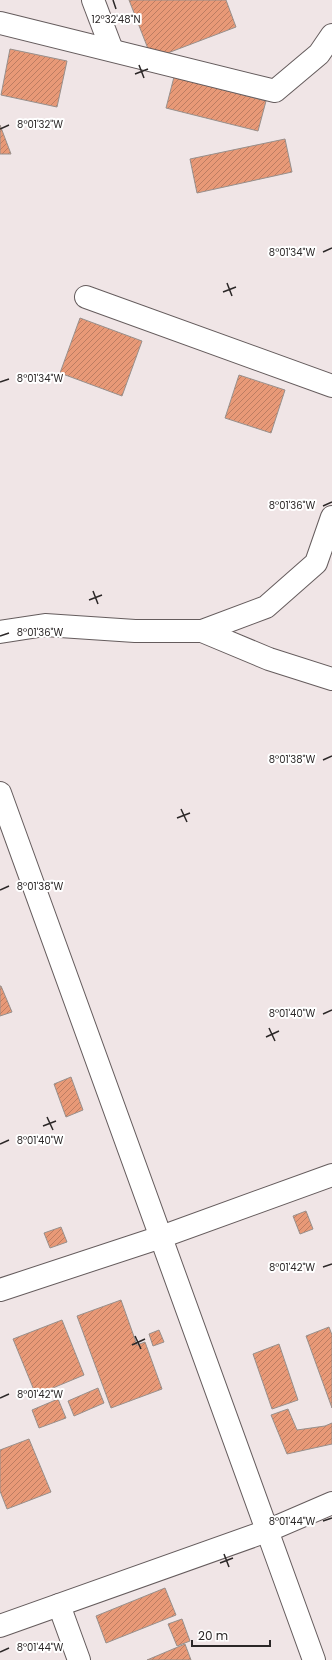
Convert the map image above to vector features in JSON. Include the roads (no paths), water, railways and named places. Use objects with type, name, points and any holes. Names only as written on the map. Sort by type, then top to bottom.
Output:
[{"type":"street","points":[[93,0],[112,50]]},
{"type":"street","points":[[0,23],[275,91],[319,54],[332,35]]},
{"type":"street","points":[[86,297],[332,386]]},
{"type":"street","points":[[0,632],[45,624],[135,631],[202,631],[266,607],[316,563],[332,517]]},
{"type":"street","points":[[202,631],[269,659],[332,679]]},
{"type":"street","points":[[0,793],[314,1660]]},
{"type":"street","points":[[0,1290],[161,1237],[332,1175]]},
{"type":"street","points":[[0,1626],[267,1530],[332,1503]]},
{"type":"street","points":[[59,1605],[79,1660]]}]
